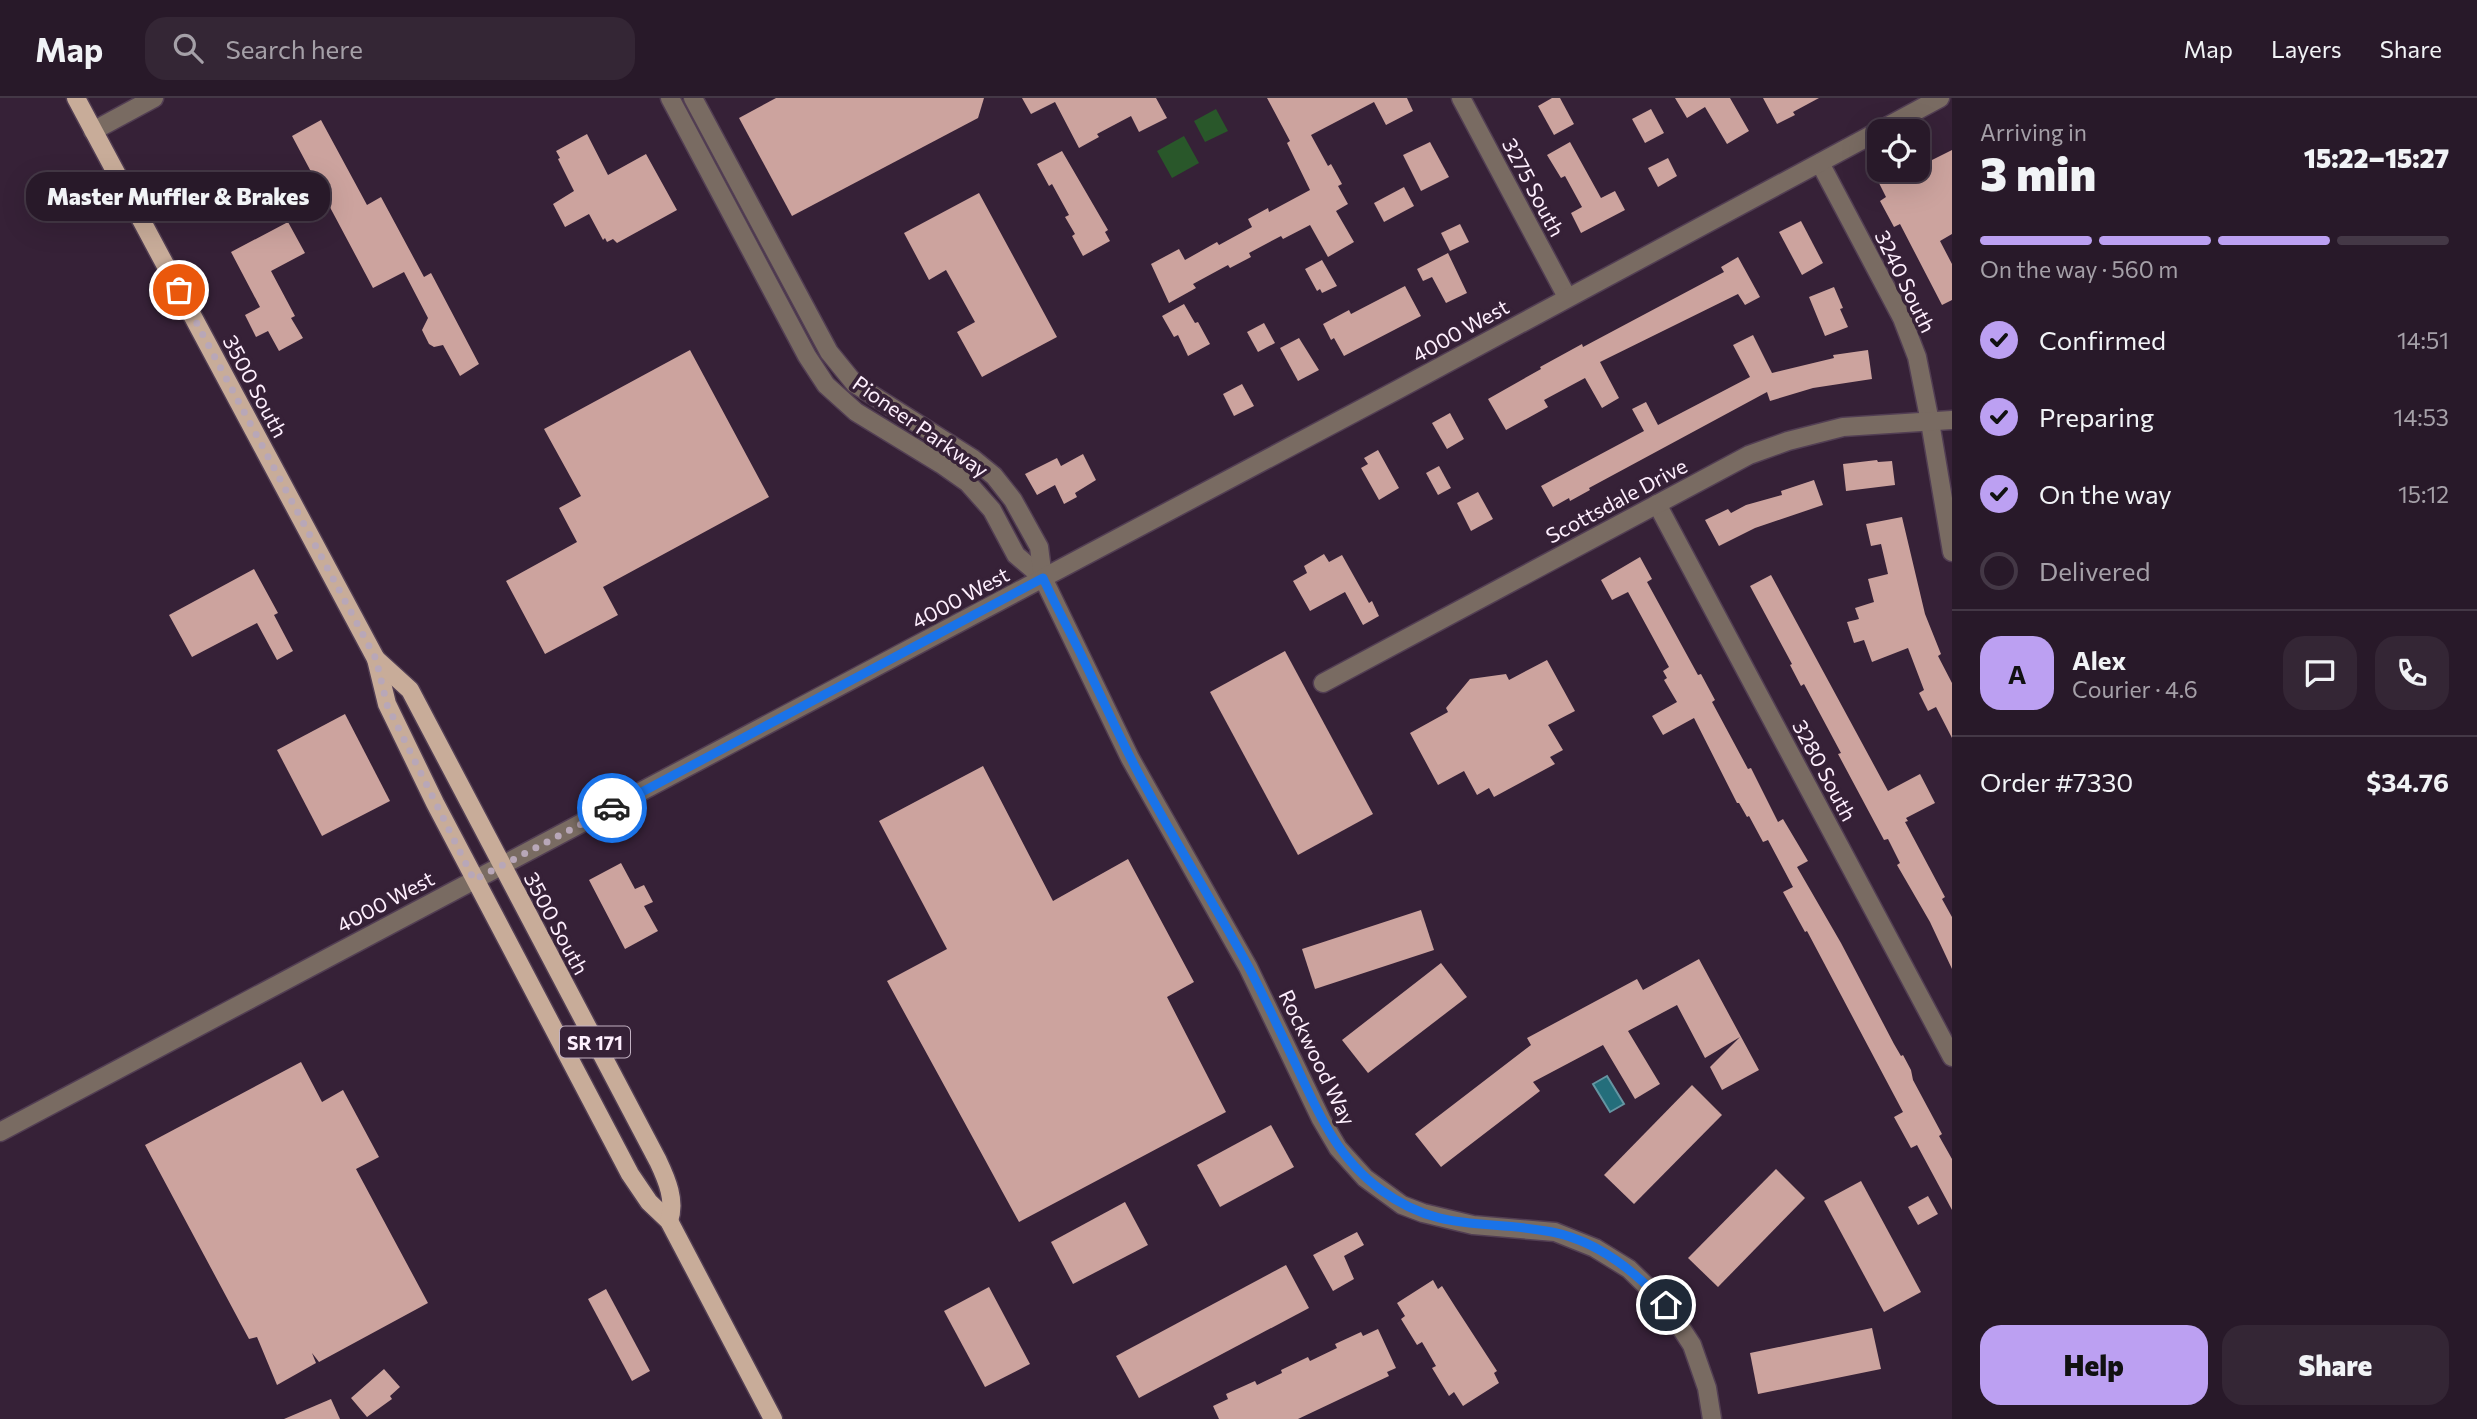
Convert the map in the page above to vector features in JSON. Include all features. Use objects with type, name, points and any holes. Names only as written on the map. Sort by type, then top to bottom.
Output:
[{"type":"main road","name":"3500 South","points":[[76,98],[376,659],[387,705],[474,880],[631,1174],[649,1202],[669,1222],[773,1419]]},
{"type":"main road","name":"3500 South","points":[[376,659],[410,690],[501,867],[659,1161],[671,1198],[672,1213],[669,1222]]},
{"type":"street","points":[[93,131],[154,98]]},
{"type":"street","name":"Pioneer Parkway","points":[[670,98],[807,356],[826,385],[856,412],[968,483],[992,510],[1016,555],[1043,578]]},
{"type":"street","name":"Pioneer Parkway","points":[[693,98],[834,360],[864,391],[972,458],[994,476],[1013,500],[1039,547],[1043,578]]},
{"type":"street","name":"3275 South","points":[[1461,98],[1567,297]]},
{"type":"street","name":"4000 West","points":[[0,1132],[1940,98]]},
{"type":"street","name":"3240 South","points":[[1820,163],[1902,318],[1917,357],[1952,552]]},
{"type":"street","name":"Scottsdale Drive","points":[[1323,683],[1749,455],[1788,441],[1861,425],[1952,420]]},
{"type":"street","name":"3280 South","points":[[1657,504],[1952,1057]]},
{"type":"street","name":"Rockwood Way","points":[[1043,578],[1141,779],[1248,967],[1338,1148],[1364,1178],[1402,1205],[1443,1220],[1555,1232],[1595,1248],[1629,1269],[1666,1305],[1692,1345],[1707,1388],[1712,1419]]},
{"type":"green space","points":[[1216,109],[1228,131],[1205,142],[1194,121]]},
{"type":"green space","points":[[1184,136],[1199,163],[1172,178],[1157,151]]},
{"type":"water","points":[[1607,1076],[1624,1104],[1610,1112],[1593,1084]]},
{"type":"building","points":[[776,98],[984,98],[978,118],[792,216],[739,118]]},
{"type":"building","points":[[1022,98],[1156,98],[1167,118],[1139,132],[1131,116],[1097,134],[1099,137],[1079,148],[1055,102],[1031,114]]},
{"type":"building","points":[[1267,98],[1407,98],[1413,111],[1386,125],[1374,102],[1311,135],[1328,166],[1331,164],[1342,184],[1338,186],[1348,204],[1336,211],[1354,242],[1328,257],[1310,225],[1283,239],[1281,236],[1249,253],[1251,257],[1230,268],[1228,265],[1193,284],[1196,288],[1169,303],[1151,264],[1179,249],[1185,260],[1217,242],[1219,245],[1252,227],[1248,219],[1268,208],[1269,212],[1310,190],[1287,143],[1290,141]]},
{"type":"building","points":[[1552,98],[1560,98],[1574,124],[1554,135],[1538,106]]},
{"type":"building","points":[[1675,98],[1730,98],[1749,131],[1727,144],[1705,107],[1687,118]]},
{"type":"building","points":[[1763,98],[1819,98],[1777,124]]},
{"type":"building","points":[[1651,109],[1664,133],[1645,143],[1632,119]]},
{"type":"building","points":[[321,120],[367,205],[381,197],[424,277],[431,273],[479,364],[460,376],[443,345],[434,347],[429,344],[422,330],[428,318],[404,272],[373,288],[292,136]]},
{"type":"building","points":[[587,134],[608,175],[646,154],[677,210],[617,243],[613,239],[607,242],[605,238],[603,240],[589,214],[565,227],[553,204],[574,191],[556,151]]},
{"type":"building","points":[[1430,142],[1449,177],[1421,191],[1403,155]]},
{"type":"building","points":[[1570,142],[1601,198],[1615,191],[1625,210],[1581,233],[1571,213],[1582,207],[1565,176],[1561,178],[1547,155]]},
{"type":"building","points":[[1952,150],[1952,234],[1940,241],[1952,264],[1952,300],[1942,305],[1900,224],[1894,227],[1880,201],[1886,197],[1878,182],[1930,182],[1930,161]]},
{"type":"building","points":[[1062,151],[1108,230],[1105,232],[1110,241],[1083,256],[1065,217],[1069,215],[1037,164]]},
{"type":"building","points":[[1668,158],[1677,176],[1658,187],[1648,168]]},
{"type":"building","points":[[243,172],[255,195],[207,222],[195,199]]},
{"type":"building","points":[[1404,187],[1414,206],[1384,222],[1374,203]]},
{"type":"building","points":[[979,193],[1057,337],[982,377],[957,332],[975,322],[946,270],[929,280],[904,233]]},
{"type":"building","points":[[1801,221],[1823,263],[1802,275],[1779,232]]},
{"type":"building","points":[[288,222],[305,253],[271,271],[295,316],[291,318],[303,338],[279,351],[268,331],[256,337],[245,315],[260,307],[231,252]]},
{"type":"building","points":[[1460,224],[1469,242],[1450,251],[1441,233]]},
{"type":"building","points":[[1448,253],[1467,293],[1446,303],[1432,277],[1423,281],[1417,269]]},
{"type":"building","points":[[1738,257],[1760,297],[1745,305],[1738,294],[1600,362],[1619,398],[1602,408],[1585,378],[1544,400],[1548,407],[1506,430],[1488,399],[1582,344],[1583,347],[1724,272],[1721,267]]},
{"type":"building","points":[[1322,260],[1337,286],[1322,293],[1320,289],[1317,291],[1305,269]]},
{"type":"building","points":[[1405,286],[1421,316],[1344,356],[1323,324],[1349,310],[1351,314]]},
{"type":"building","points":[[1834,287],[1848,327],[1825,336],[1809,297]]},
{"type":"building","points":[[1184,304],[1210,344],[1188,356],[1178,335],[1174,337],[1162,316]]},
{"type":"building","points":[[1264,323],[1275,343],[1258,352],[1247,332]]},
{"type":"building","points":[[1753,335],[1772,373],[1834,358],[1833,355],[1868,350],[1872,379],[1813,388],[1770,401],[1767,392],[1589,488],[1590,490],[1570,501],[1569,498],[1553,507],[1541,486],[1644,431],[1632,409],[1646,402],[1658,425],[1750,377],[1733,345]]},
{"type":"building","points":[[1299,338],[1319,370],[1298,381],[1280,348]]},
{"type":"building","points":[[690,350],[769,497],[603,587],[618,615],[545,654],[506,581],[577,542],[559,508],[581,496],[544,429]]},
{"type":"building","points":[[1242,384],[1254,406],[1234,416],[1223,394]]},
{"type":"building","points":[[1450,413],[1464,439],[1447,449],[1432,423]]},
{"type":"building","points":[[1378,450],[1399,488],[1379,500],[1361,468],[1368,464],[1364,458]]},
{"type":"building","points":[[1083,454],[1096,480],[1075,493],[1077,497],[1064,504],[1055,485],[1037,495],[1025,474],[1057,458],[1061,466]]},
{"type":"building","points":[[1892,461],[1895,485],[1846,491],[1843,464]]},
{"type":"building","points":[[1439,466],[1451,488],[1438,495],[1426,473]]},
{"type":"building","points":[[1814,480],[1823,505],[1755,528],[1719,546],[1705,520],[1728,509],[1731,513],[1746,505],[1782,495],[1781,491]]},
{"type":"building","points":[[1478,492],[1493,519],[1471,531],[1457,503]]},
{"type":"building","points":[[1902,517],[1925,614],[1941,654],[1938,656],[1952,683],[1952,738],[1936,707],[1928,711],[1919,693],[1924,690],[1908,648],[1872,662],[1864,640],[1854,643],[1847,622],[1859,619],[1855,608],[1874,602],[1868,579],[1888,574],[1881,544],[1871,546],[1866,524]]},
{"type":"building","points":[[1324,554],[1329,562],[1342,555],[1379,616],[1363,625],[1345,592],[1310,611],[1293,581],[1307,573],[1304,566]]},
{"type":"building","points":[[1640,557],[1652,579],[1647,582],[1698,675],[1701,674],[1715,700],[1712,702],[1748,769],[1751,768],[1778,822],[1783,819],[1808,861],[1797,867],[1894,1044],[1901,1056],[1903,1055],[1942,1134],[1939,1136],[1952,1159],[1952,1210],[1917,1145],[1911,1148],[1894,1117],[1903,1112],[1807,931],[1805,932],[1783,892],[1793,887],[1768,840],[1763,842],[1749,816],[1747,817],[1737,803],[1694,718],[1663,735],[1652,716],[1677,702],[1664,680],[1667,678],[1663,671],[1669,667],[1628,592],[1612,600],[1601,580]]},
{"type":"building","points":[[254,569],[278,613],[274,615],[293,651],[277,660],[257,623],[192,657],[169,615]]},
{"type":"building","points":[[1771,575],[1888,791],[1920,774],[1935,803],[1906,818],[1908,821],[1905,822],[1945,897],[1942,899],[1952,917],[1952,969],[1930,922],[1897,865],[1900,863],[1888,839],[1884,840],[1838,754],[1841,753],[1804,684],[1801,686],[1750,586]]},
{"type":"building","points":[[1285,651],[1373,814],[1298,855],[1210,692]]},
{"type":"building","points":[[1547,660],[1575,711],[1548,725],[1563,750],[1550,757],[1555,764],[1494,797],[1489,788],[1477,795],[1464,771],[1438,785],[1410,733],[1448,712],[1446,708],[1470,679],[1506,674],[1509,680]]},
{"type":"building","points":[[345,714],[390,801],[322,836],[277,750]]},
{"type":"building","points":[[983,766],[1053,901],[1128,859],[1194,982],[1167,997],[1226,1112],[1019,1222],[887,981],[947,949],[879,821]]},
{"type":"building","points":[[621,863],[635,889],[644,885],[653,902],[644,906],[658,931],[625,949],[589,880]]},
{"type":"building","points":[[1421,910],[1434,950],[1315,989],[1302,949]]},
{"type":"building","points":[[1699,959],[1759,1070],[1722,1090],[1710,1067],[1740,1037],[1705,1058],[1677,1005],[1628,1031],[1660,1084],[1635,1099],[1603,1045],[1533,1082],[1540,1091],[1441,1167],[1415,1134],[1531,1045],[1527,1038],[1637,979],[1643,990]]},
{"type":"building","points":[[1441,963],[1467,997],[1368,1073],[1342,1040]]},
{"type":"building","points":[[301,1062],[322,1102],[343,1090],[379,1157],[356,1169],[428,1303],[319,1362],[312,1353],[316,1363],[277,1385],[257,1337],[249,1339],[145,1145]]},
{"type":"building","points":[[1692,1085],[1722,1115],[1634,1204],[1604,1175]]},
{"type":"building","points":[[1271,1125],[1294,1167],[1220,1207],[1197,1165]]},
{"type":"building","points":[[1776,1169],[1805,1198],[1718,1287],[1688,1258]]},
{"type":"building","points":[[1861,1181],[1921,1292],[1884,1312],[1824,1201]]},
{"type":"building","points":[[1928,1196],[1938,1214],[1918,1225],[1908,1207]]},
{"type":"building","points":[[1125,1202],[1148,1245],[1073,1284],[1051,1242]]},
{"type":"building","points":[[1357,1232],[1364,1245],[1344,1256],[1354,1279],[1333,1291],[1313,1255]]},
{"type":"building","points":[[1286,1265],[1309,1308],[1139,1398],[1116,1356]]},
{"type":"building","points":[[1433,1280],[1438,1289],[1442,1286],[1497,1371],[1494,1373],[1499,1383],[1463,1406],[1454,1392],[1449,1396],[1432,1368],[1436,1366],[1422,1342],[1417,1345],[1401,1319],[1405,1316],[1397,1303]]},
{"type":"building","points":[[989,1287],[1030,1364],[985,1387],[944,1311]]},
{"type":"building","points":[[606,1289],[650,1371],[632,1381],[588,1299]]},
{"type":"building","points":[[1872,1328],[1881,1369],[1758,1394],[1750,1353]]},
{"type":"building","points":[[1378,1329],[1396,1368],[1387,1372],[1389,1376],[1298,1419],[1219,1419],[1213,1406],[1228,1399],[1226,1394],[1255,1381],[1257,1385],[1308,1357],[1310,1361],[1337,1348],[1335,1344],[1361,1332],[1363,1336]]},
{"type":"building","points":[[384,1369],[400,1387],[390,1396],[392,1399],[367,1417],[351,1398]]},
{"type":"building","points":[[331,1399],[340,1419],[284,1419]]},
{"type":"way so far","points":[[179,290],[376,659],[387,705],[474,880],[612,808]]},
{"type":"place","name":"Master Muffler & Brakes","points":[[179,290]]},
{"type":"route","points":[[612,808],[1043,578],[1130,758],[1231,934],[1329,1134],[1351,1164],[1364,1178],[1402,1205],[1443,1220],[1555,1232],[1576,1239],[1629,1269],[1666,1305]]}]
